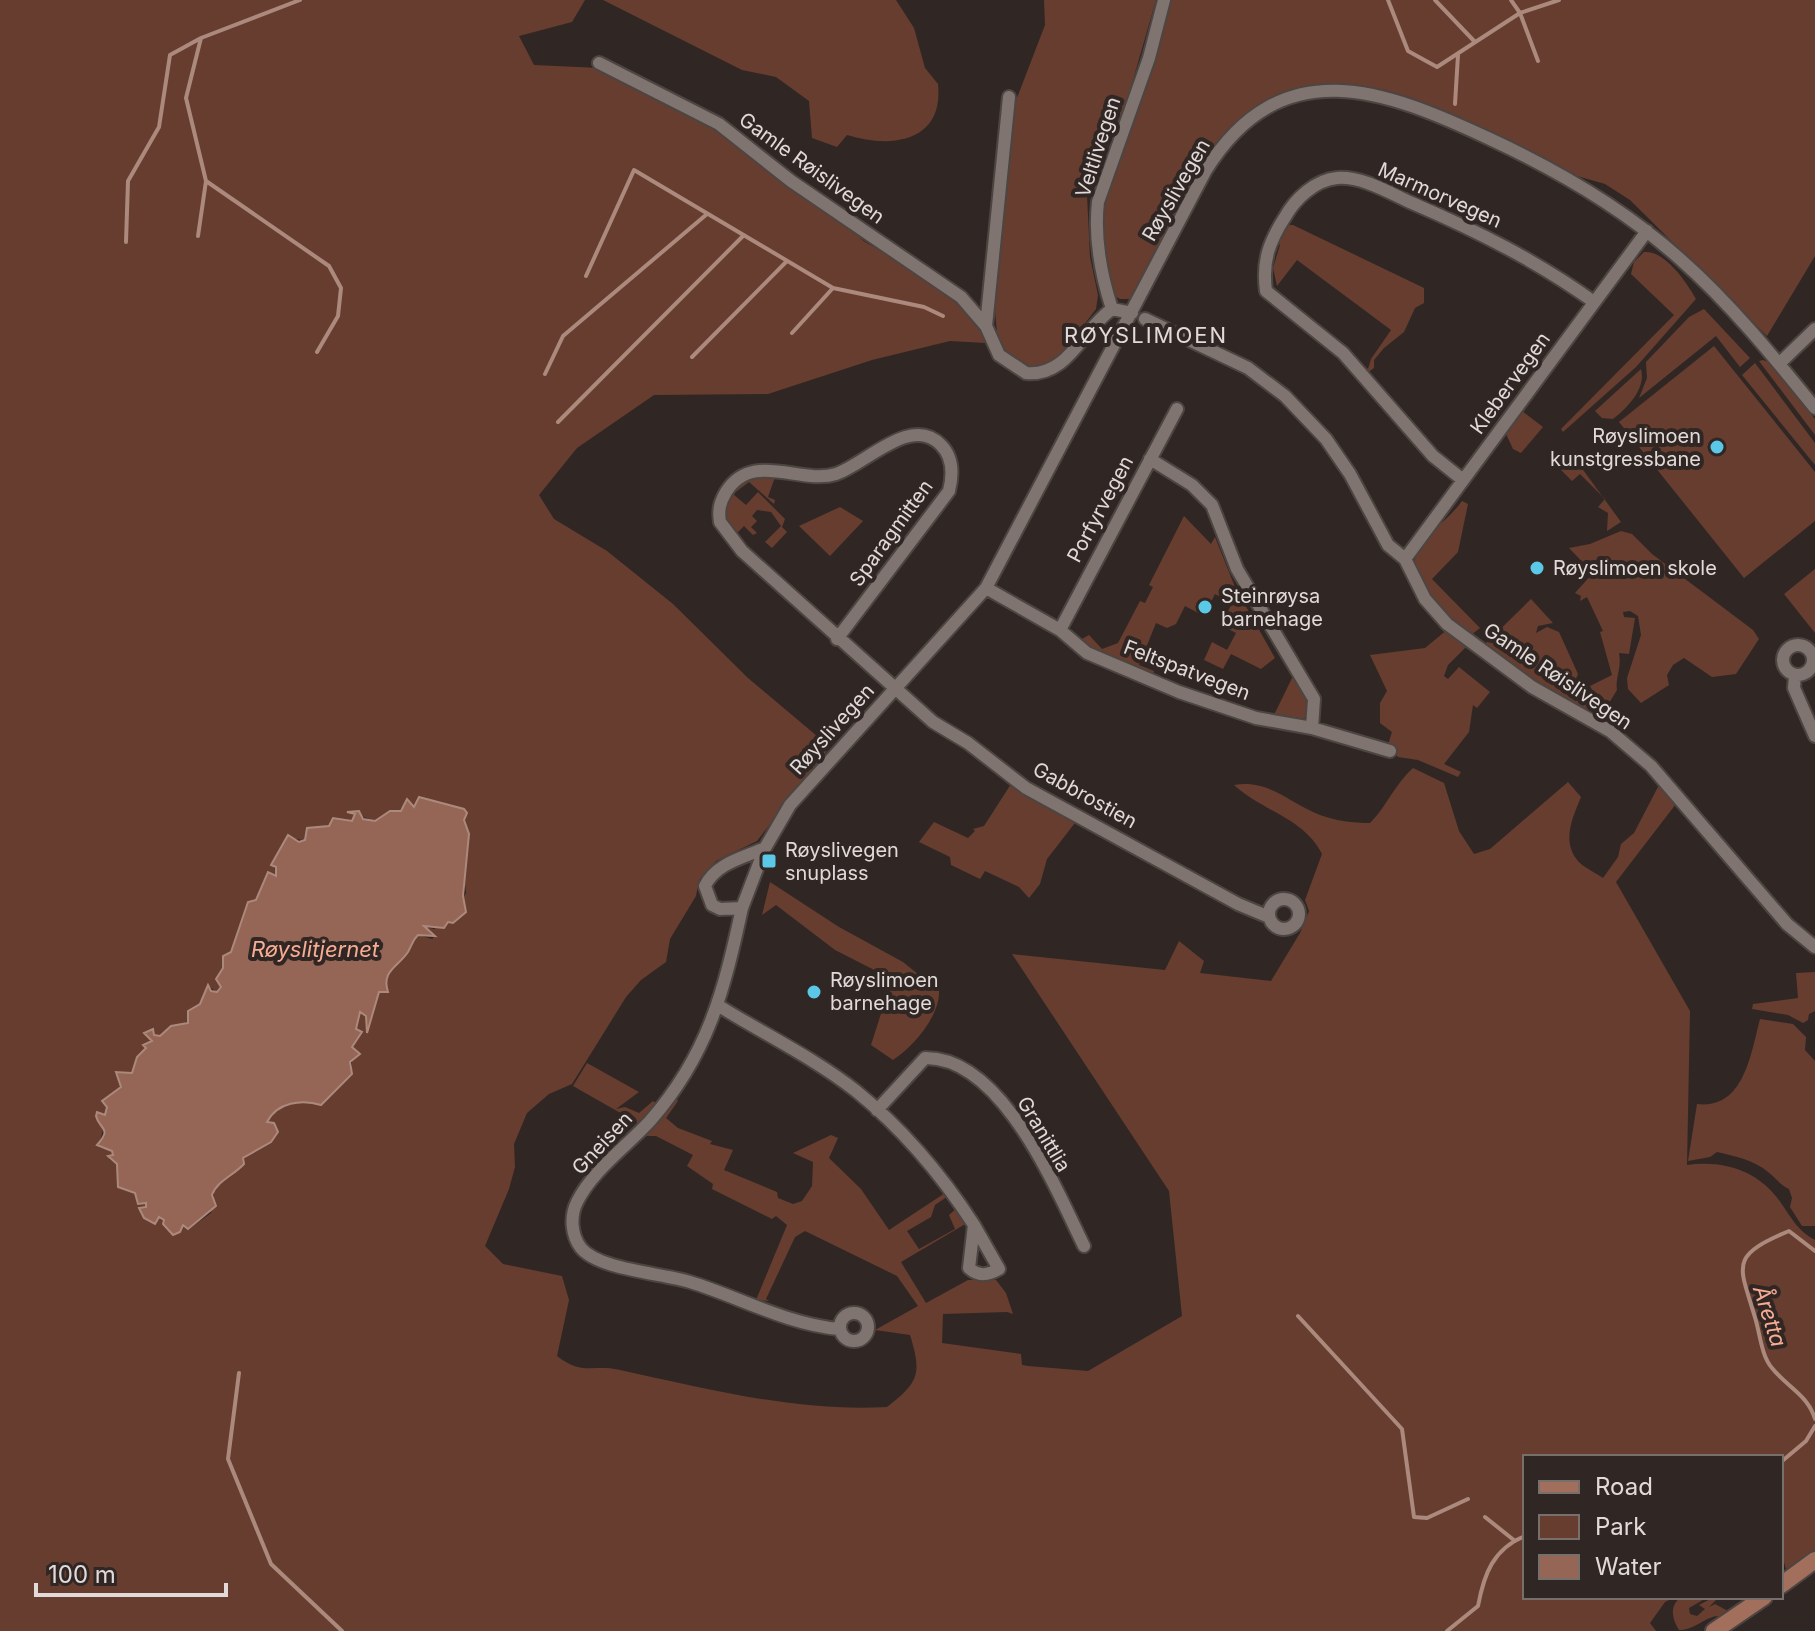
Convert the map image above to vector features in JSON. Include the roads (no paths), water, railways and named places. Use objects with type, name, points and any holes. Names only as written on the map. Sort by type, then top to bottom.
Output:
[{"type":"main road","points":[[1783,1584],[1815,1560]]},
{"type":"main road","points":[[1714,1631],[1761,1599]]},
{"type":"street","name":"Veltlivegen","points":[[1112,309],[1101,268],[1096,223],[1098,202],[1149,58],[1164,0]]},
{"type":"street","name":"Gamle Røislivegen","points":[[599,63],[719,124],[791,181],[961,297],[986,326],[990,340],[1006,362],[1026,373],[1052,370],[1064,361],[1095,321],[1112,309]]},
{"type":"street","name":"Røyslivegen","points":[[742,908],[765,848],[790,805],[986,588],[1219,149],[1257,114],[1280,102],[1317,92],[1347,89],[1376,93],[1428,110],[1567,178],[1647,231],[1714,292],[1815,408]]},
{"type":"street","points":[[986,326],[1009,97]]},
{"type":"street","name":"Marmorvegen","points":[[1463,480],[1433,456],[1343,353],[1266,291],[1263,269],[1266,250],[1294,202],[1315,186],[1336,178],[1368,184],[1518,252],[1594,302]]},
{"type":"street","name":"Klebervegen","points":[[1405,559],[1647,231]]},
{"type":"street","points":[[1112,309],[1132,313]]},
{"type":"street","name":"Gamle Røislivegen","points":[[1145,319],[1237,362],[1285,396],[1326,439],[1350,474],[1388,545],[1405,559],[1425,599],[1447,624],[1532,687],[1610,731],[1645,760],[1685,802],[1787,924],[1815,947]]},
{"type":"street","points":[[1779,364],[1815,329]]},
{"type":"street","name":"Porfyrvegen","points":[[1060,630],[1177,409]]},
{"type":"street","name":"Sparagmitten","points":[[837,639],[949,491],[952,467],[948,454],[934,439],[909,435],[828,475],[758,471],[735,481],[724,496],[719,513],[725,531],[837,639],[894,690]]},
{"type":"street","points":[[1150,459],[1192,485],[1212,505],[1237,569],[1314,699],[1312,728]]},
{"type":"street","name":"Feltspatvegen","points":[[986,588],[1060,630],[1087,653],[1179,692],[1256,718],[1312,728],[1390,751]]},
{"type":"street","points":[[1795,675],[1794,688],[1815,736]]},
{"type":"street","name":"Gabbrostien","points":[[894,690],[1026,788],[1238,904],[1269,917]]},
{"type":"street","points":[[742,908],[720,909],[712,905],[705,886],[722,866],[765,848]]},
{"type":"street","name":"Gneisen","points":[[742,908],[719,1006],[697,1056],[679,1085],[581,1194],[572,1217],[576,1239],[582,1250],[600,1261],[664,1274],[782,1315],[839,1329]]},
{"type":"street","points":[[719,1006],[803,1056],[877,1110],[936,1169],[974,1225]]},
{"type":"street","name":"Granittlia","points":[[877,1110],[925,1058],[943,1058],[962,1067],[1008,1107],[1084,1246]]},
{"type":"water","name":"Røyslitjernet","points":[[419,797],[464,809],[467,813],[464,820],[469,834],[463,896],[466,912],[453,923],[448,922],[444,928],[424,926],[435,936],[418,935],[389,974],[388,992],[379,992],[367,1033],[366,1016],[360,1012],[356,1029],[362,1032],[352,1047],[360,1054],[350,1062],[352,1074],[321,1105],[306,1102],[291,1104],[271,1115],[267,1122],[274,1123],[278,1132],[271,1142],[243,1158],[244,1164],[218,1186],[212,1195],[216,1206],[188,1229],[183,1225],[180,1232],[173,1235],[159,1217],[155,1224],[144,1218],[139,1208],[146,1207],[146,1203],[138,1204],[135,1193],[118,1187],[117,1164],[108,1156],[113,1155],[112,1151],[97,1145],[105,1132],[96,1116],[97,1112],[105,1115],[107,1107],[102,1101],[121,1087],[116,1072],[132,1073],[137,1057],[146,1048],[143,1045],[152,1041],[144,1033],[153,1029],[154,1035],[160,1036],[171,1026],[188,1023],[188,1011],[200,1004],[208,985],[211,991],[217,992],[221,987],[216,979],[223,968],[223,956],[231,952],[248,902],[256,900],[268,872],[276,876],[276,867],[271,865],[288,835],[299,842],[305,840],[307,828],[329,826],[333,818],[352,821],[355,814],[347,812],[359,811],[363,819],[375,821],[390,811],[401,811],[407,799],[414,807]]},
{"type":"waterway","points":[[126,242],[128,181],[159,127],[170,55],[201,38],[300,0]]},
{"type":"waterway","points":[[1388,0],[1408,51],[1437,67],[1520,13],[1559,0]]},
{"type":"waterway","points":[[1435,0],[1475,42]]},
{"type":"waterway","points":[[1511,0],[1520,13],[1538,61]]},
{"type":"waterway","points":[[201,38],[186,98],[206,181],[329,266],[341,288],[338,316],[317,352]]},
{"type":"waterway","points":[[1455,104],[1458,55]]},
{"type":"waterway","points":[[586,276],[634,170],[833,288],[924,307],[943,316]]},
{"type":"waterway","points":[[198,236],[206,181]]},
{"type":"waterway","points":[[545,374],[563,336],[707,214]]},
{"type":"waterway","points":[[558,422],[744,235]]},
{"type":"waterway","points":[[692,357],[787,261]]},
{"type":"waterway","points":[[792,333],[833,288]]},
{"type":"waterway","name":"Åretta","points":[[1815,1251],[1789,1231],[1755,1248],[1743,1265],[1743,1275],[1766,1358],[1807,1404],[1815,1419]]},
{"type":"waterway","points":[[1298,1316],[1402,1429],[1414,1517],[1427,1518],[1468,1499]]},
{"type":"waterway","points":[[239,1373],[228,1459],[271,1564],[342,1631]]},
{"type":"waterway","name":"Åretta","points":[[1783,1460],[1806,1441],[1815,1426]]},
{"type":"waterway","points":[[1485,1517],[1515,1541]]},
{"type":"waterway","name":"Åretta","points":[[1447,1631],[1478,1606],[1483,1583],[1492,1564],[1505,1548],[1523,1537]]},
{"type":"place","name":"Røyslimoen kunstgressbane","points":[[1717,447]]},
{"type":"place","name":"Røyslimoen skole","points":[[1537,568]]},
{"type":"place","name":"Steinrøysa barnehage","points":[[1205,607]]},
{"type":"place","name":"Røyslivegen snuplass","points":[[769,861]]},
{"type":"place","name":"Røyslimoen barnehage","points":[[814,992]]},
{"type":"district","name":"RØYSLIMOEN","points":[[1146,335]]}]
